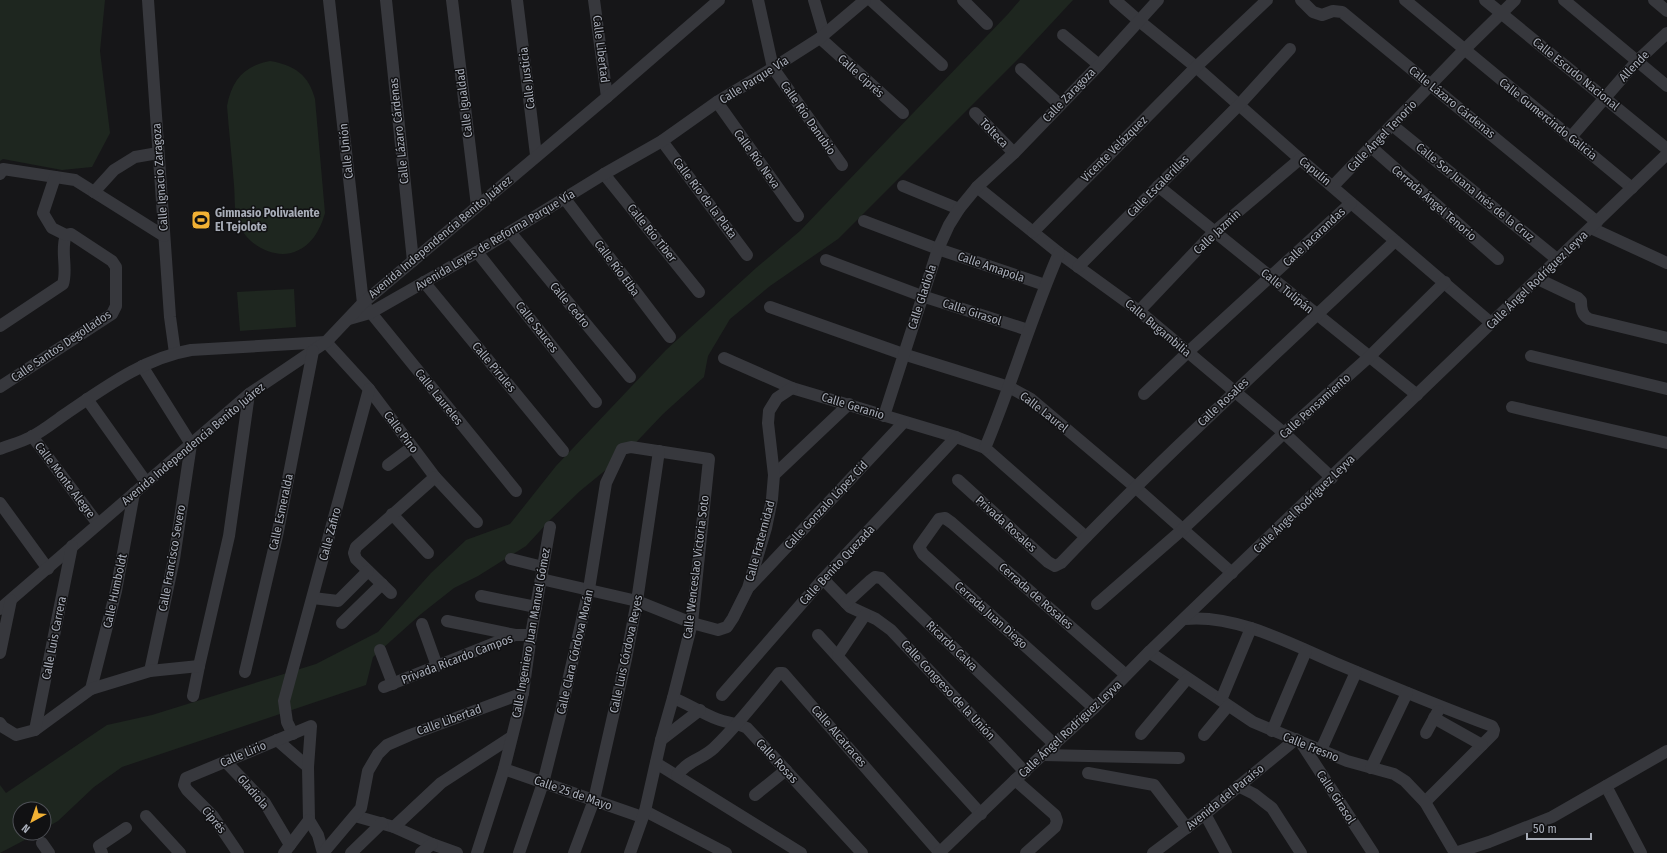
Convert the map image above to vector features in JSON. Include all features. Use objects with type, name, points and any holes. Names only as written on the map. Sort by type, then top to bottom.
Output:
[{"type":"street","name":"Calle Ignacio Zaragoza","points":[[148,0],[164,236],[174,353]]},
{"type":"street","name":"Calle Unión","points":[[329,0],[363,303]]},
{"type":"street","name":"Calle Lázaro Cárdenas","points":[[386,0],[413,261]]},
{"type":"street","name":"Calle Igualdad","points":[[452,0],[477,206]]},
{"type":"street","name":"Calle Justicia","points":[[517,0],[536,156]]},
{"type":"street","name":"Calle Libertad","points":[[594,0],[607,97]]},
{"type":"street","name":"Avenida Independencia Benito Juárez","points":[[3,606],[48,569],[72,546],[249,394],[326,342],[363,303],[607,97],[719,0]]},
{"type":"street","name":"Calle Río Danubio","points":[[758,0],[773,68],[842,165]]},
{"type":"street","points":[[814,0],[822,36]]},
{"type":"street","name":"Calle Parque Vía","points":[[639,155],[662,141],[717,102],[822,36],[865,0]]},
{"type":"street","points":[[871,0],[942,65]]},
{"type":"street","points":[[963,0],[987,24]]},
{"type":"street","name":"Capulín","points":[[1115,0],[1196,67],[1300,159],[1492,323]]},
{"type":"street","name":"Calle Zaragoza","points":[[977,187],[1014,153],[1158,0]]},
{"type":"street","name":"Vicente Velázquez","points":[[1033,232],[1196,67],[1267,0]]},
{"type":"street","name":"Calle Lázaro Cárdenas","points":[[1301,0],[1313,12],[1322,15],[1332,11],[1342,12],[1431,85],[1594,225],[1667,263]]},
{"type":"street","name":"Calle Gumercindo Galicia","points":[[1405,0],[1632,188]]},
{"type":"street","name":"Calle Escudo Nacional","points":[[1485,0],[1667,149]]},
{"type":"street","name":"Calle Ángel Tenorio","points":[[1333,186],[1464,50],[1515,0]]},
{"type":"street","points":[[1564,0],[1667,86]]},
{"type":"street","points":[[1654,0],[1667,11]]},
{"type":"street","name":"Allende","points":[[1571,137],[1637,61],[1667,33]]},
{"type":"street","points":[[1063,35],[1099,64]]},
{"type":"street","name":"Calle Ciprés","points":[[822,36],[903,114]]},
{"type":"street","name":"Calle Escalerillas","points":[[1078,267],[1239,105],[1290,49]]},
{"type":"street","points":[[1021,69],[1060,105]]},
{"type":"street","name":"Calle Río Neva","points":[[717,102],[798,216]]},
{"type":"street","name":"Tolteca","points":[[975,113],[1014,153]]},
{"type":"street","name":"Calle Sor Juana Inés de la Cruz","points":[[1392,125],[1558,260]]},
{"type":"street","name":"Calle Río de la Plata","points":[[662,141],[747,255]]},
{"type":"street","name":"Cerrada Ángel Tenorio","points":[[1371,147],[1498,259]]},
{"type":"street","points":[[94,192],[114,170],[135,157],[158,153]]},
{"type":"street","name":"Calle Ángel Rodríguez Leyva","points":[[940,853],[1094,708],[1149,652],[1538,280],[1667,154]]},
{"type":"street","name":"Avenida Leyes de Reforma Parque Vía","points":[[349,319],[370,313],[477,252],[604,174],[639,155]]},
{"type":"street","name":"Calle Jazmín","points":[[1140,311],[1214,232],[1300,159]]},
{"type":"street","points":[[1,171],[75,180],[164,236]]},
{"type":"street","name":"Calle Río Tiber","points":[[604,174],[699,292]]},
{"type":"street","name":"Calle Santos Degollados","points":[[0,387],[112,314],[115,310],[116,267],[112,261],[71,234],[66,235],[52,228],[43,213],[55,177]]},
{"type":"street","points":[[903,186],[959,209]]},
{"type":"street","name":"Calle Tulipán","points":[[1158,186],[1317,316],[1417,395]]},
{"type":"street","name":"Calle Bugambilia","points":[[977,187],[1059,253],[1140,311],[1284,433],[1332,478]]},
{"type":"street","name":"Calle Gladiola","points":[[884,416],[938,249],[949,225],[959,209],[977,187]]},
{"type":"street","name":"Calle Río Elba","points":[[565,199],[670,338]]},
{"type":"street","name":"Calle Jacarandas","points":[[1144,394],[1351,203]]},
{"type":"street","name":"Calle Amapola","points":[[864,221],[938,249],[1045,285]]},
{"type":"street","name":"Calle Cedro","points":[[510,232],[630,377]]},
{"type":"street","points":[[0,326],[63,284],[66,276],[63,241],[66,235]]},
{"type":"street","name":"Calle Rosales","points":[[1055,566],[1061,563],[1135,487],[1234,392],[1317,316],[1395,241]]},
{"type":"street","name":"Calle Sauces","points":[[477,252],[596,402]]},
{"type":"street","points":[[1059,253],[1045,285],[1009,387],[985,448],[1086,537]]},
{"type":"street","name":"Calle Girasol","points":[[826,260],[922,296],[1028,330]]},
{"type":"street","points":[[1538,280],[1578,298],[1581,301],[1581,310],[1589,319],[1667,338]]},
{"type":"street","name":"Calle Pirules","points":[[424,282],[563,451]]},
{"type":"street","name":"Calle Pensamiento","points":[[1097,604],[1183,529],[1284,433],[1369,357],[1445,282]]},
{"type":"street","name":"Calle Laureles","points":[[363,303],[516,491]]},
{"type":"street","name":"Calle Laurel","points":[[770,307],[903,354],[1009,387],[1031,399],[1135,487],[1232,573]]},
{"type":"street","points":[[0,449],[32,436],[87,400],[157,358],[191,350],[326,342]]},
{"type":"street","name":"Calle Pino","points":[[326,342],[369,389],[435,478],[477,522]]},
{"type":"street","name":"Calle Esmeralda","points":[[246,672],[277,536],[313,351]]},
{"type":"street","points":[[1532,356],[1667,389]]},
{"type":"street","name":"Calle Geranio","points":[[724,358],[792,388],[956,437],[985,448]]},
{"type":"street","points":[[142,366],[191,444]]},
{"type":"street","name":"Calle Fraternidad","points":[[692,623],[718,630],[727,627],[748,588],[766,528],[772,499],[774,475],[768,423],[769,411],[777,398],[792,388]]},
{"type":"street","name":"Calle Zafiro","points":[[293,734],[287,722],[284,701],[369,389]]},
{"type":"street","points":[[194,696],[199,666],[229,536],[249,394]]},
{"type":"street","points":[[87,400],[146,482]]},
{"type":"street","points":[[774,475],[849,404]]},
{"type":"street","points":[[1512,407],[1667,442]]},
{"type":"street","name":"Calle Gonzalo López Cid","points":[[748,588],[904,422]]},
{"type":"street","name":"Calle Monte Alegre","points":[[32,436],[98,524]]},
{"type":"street","name":"Calle Benito Quezada","points":[[722,695],[823,579],[956,437]]},
{"type":"street","name":"Calle Francisco Severo","points":[[150,671],[174,559],[191,444]]},
{"type":"street","points":[[388,465],[412,447]]},
{"type":"street","name":"Calle Wenceslao Victoria Soto","points":[[622,449],[631,447],[709,459],[692,623],[673,698],[660,740],[644,814],[630,853]]},
{"type":"street","name":"Calle Clara Córdova Morán","points":[[520,853],[543,782],[589,589],[606,483],[622,449]]},
{"type":"street","name":"Calle Luis Córdova Reyes","points":[[574,853],[594,800],[637,601],[659,451]]},
{"type":"street","points":[[391,593],[356,559],[354,553],[356,547],[435,478]]},
{"type":"street","name":"Privada Rosales","points":[[958,480],[1048,562],[1055,566]]},
{"type":"street","name":"Calle Humboldt","points":[[91,689],[116,591],[134,493]]},
{"type":"street","points":[[0,503],[48,569]]},
{"type":"street","points":[[392,514],[428,553]]},
{"type":"street","name":"Cerrada de Rosales","points":[[946,518],[1126,675]]},
{"type":"street","name":"Cerrada Juan Diego","points":[[946,518],[939,519],[922,542],[919,547],[923,554],[1094,708]]},
{"type":"street","name":"Calle Ingeniero Juan Manuel Gómez","points":[[478,853],[504,769],[510,738],[522,693],[550,527]]},
{"type":"street","name":"Calle Luis Carrera","points":[[35,730],[72,546]]},
{"type":"street","points":[[510,559],[543,567]]},
{"type":"street","points":[[313,598],[338,601],[368,571]]},
{"type":"street","name":"Ricardo Calva","points":[[846,603],[875,577],[881,578],[1055,745]]},
{"type":"street","points":[[541,579],[637,601],[692,623]]},
{"type":"street","name":"Calle Congreso de la Unión","points":[[823,579],[850,607],[876,619],[890,630],[1025,772]]},
{"type":"street","points":[[342,623],[382,584]]},
{"type":"street","points":[[481,596],[536,607]]},
{"type":"street","points":[[0,653],[3,606]]},
{"type":"street","points":[[838,655],[865,615]]},
{"type":"street","points":[[1185,619],[1200,618],[1250,628],[1440,707],[1492,726],[1494,730],[1493,734],[1425,802]]},
{"type":"street","points":[[447,621],[515,636]]},
{"type":"street","points":[[422,624],[437,666]]},
{"type":"street","points":[[1204,735],[1224,703],[1250,628]]},
{"type":"street","name":"Privada Ricardo Campos","points":[[380,650],[388,686],[515,636],[531,635]]},
{"type":"street","points":[[818,635],[838,655],[981,814]]},
{"type":"street","points":[[1272,731],[1306,651]]},
{"type":"street","name":"Calle Fresno","points":[[1149,652],[1253,722],[1347,761],[1394,774],[1405,781],[1425,802],[1455,853]]},
{"type":"street","points":[[0,723],[2,727],[16,735],[35,730],[91,689],[150,671],[199,666]]},
{"type":"street","points":[[1321,750],[1356,672]]},
{"type":"street","name":"Calle Alcatraces","points":[[738,724],[779,673],[783,673],[940,853]]},
{"type":"street","points":[[1141,734],[1187,679]]},
{"type":"street","name":"Calle Libertad","points":[[355,816],[361,808],[368,771],[378,754],[388,745],[410,735],[522,693]]},
{"type":"street","points":[[1371,768],[1407,693]]},
{"type":"street","name":"Calle Rosas","points":[[673,698],[688,703],[719,720],[738,724],[747,728],[862,853]]},
{"type":"street","points":[[1426,733],[1440,707]]},
{"type":"street","points":[[660,740],[700,710]]},
{"type":"street","points":[[1434,718],[1482,745]]},
{"type":"street","points":[[677,775],[691,761],[706,755],[738,724]]},
{"type":"street","name":"Calle Lirio","points":[[187,790],[184,785],[186,778],[311,726],[308,767]]},
{"type":"street","points":[[394,827],[441,783],[510,738]]},
{"type":"street","points":[[277,740],[308,767],[309,820],[318,835],[323,853]]},
{"type":"street","name":"Calle Girasol","points":[[1298,740],[1373,853]]},
{"type":"street","name":"Avenida del Paraíso","points":[[1153,853],[1205,814],[1238,786],[1298,740]]},
{"type":"street","points":[[1455,853],[1488,847],[1552,817],[1667,751]]},
{"type":"street","points":[[1043,755],[1179,758]]},
{"type":"street","name":"Gladiola","points":[[226,762],[265,803],[287,849]]},
{"type":"street","points":[[656,763],[801,853]]},
{"type":"street","name":"Calle 25 de Mayo","points":[[504,769],[594,800],[644,814],[726,853]]},
{"type":"street","points":[[755,795],[786,770]]},
{"type":"street","points":[[1088,773],[1154,785],[1186,828]]},
{"type":"street","points":[[1016,780],[1056,815],[1058,821],[1055,827],[1026,853]]},
{"type":"street","points":[[1238,786],[1254,794],[1272,808],[1301,853]]},
{"type":"street","points":[[1606,786],[1641,853]]},
{"type":"street","name":"Ciprés","points":[[187,790],[213,816],[238,853]]},
{"type":"street","points":[[1205,814],[1226,853]]},
{"type":"street","points":[[146,816],[180,853]]},
{"type":"street","points":[[323,853],[355,816],[394,827],[432,844],[457,853]]},
{"type":"street","points":[[287,849],[309,820]]},
{"type":"street","points":[[351,853],[382,823]]},
{"type":"street","points":[[100,849],[126,828]]},
{"type":"street","points":[[421,853],[432,844]]},
{"type":"shaded area","points":[[0,0],[105,0],[100,51],[110,133],[92,167],[62,170],[3,159],[0,161]]},
{"type":"shaded area","points":[[1020,0],[1073,0],[1021,56],[838,239],[770,286],[730,319],[708,356],[704,377],[663,414],[624,455],[580,491],[526,546],[478,576],[454,588],[421,614],[373,657],[366,685],[122,767],[94,787],[58,821],[52,824],[52,801],[12,801],[12,841],[23,841],[0,853],[0,785],[6,793],[107,725],[152,715],[316,664],[378,632],[431,573],[466,540],[510,524],[556,466],[666,350],[756,268],[800,231]]},
{"type":"shaded area","points":[[270,61],[286,65],[299,72],[309,84],[315,99],[325,213],[317,232],[309,243],[298,251],[282,254],[265,250],[251,241],[240,227],[237,219],[227,106],[232,89],[241,76],[253,66]]},
{"type":"shaded area","points":[[294,289],[296,327],[240,331],[237,292]]},
{"type":"place","name":"Gimnasio Polivalente El Tejolote","points":[[201,220]]}]
